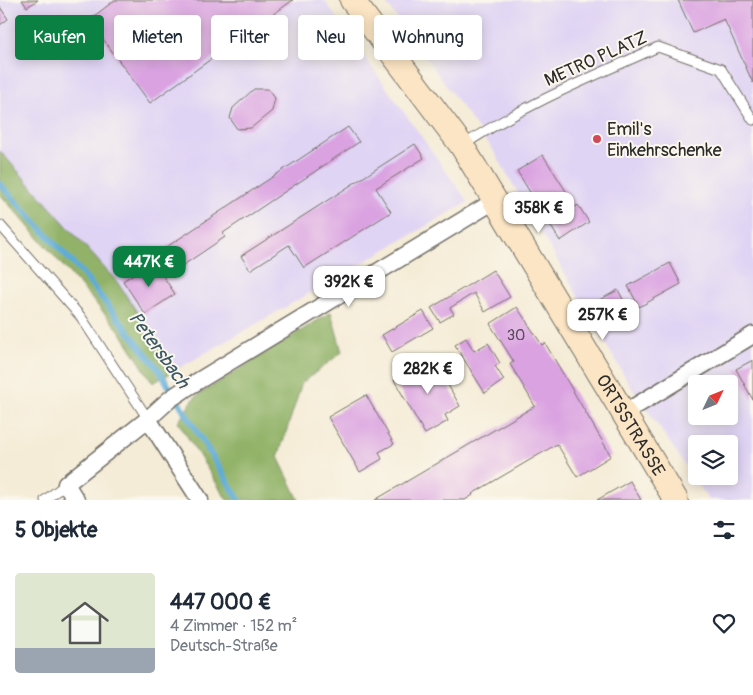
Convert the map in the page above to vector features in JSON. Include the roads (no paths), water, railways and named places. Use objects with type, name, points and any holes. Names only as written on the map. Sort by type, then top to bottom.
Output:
[{"type":"main road","name":"ORTSSTRASSE","points":[[352,0],[462,146],[676,500]]},
{"type":"street","points":[[76,500],[66,484],[148,419],[170,399],[496,200]]},
{"type":"street","points":[[624,414],[753,336]]},
{"type":"street","points":[[148,419],[200,500]]},
{"type":"lane","name":"METRO PLATZ","points":[[462,146],[493,126],[557,93],[658,47],[721,69],[753,120]]},
{"type":"lane","points":[[0,225],[81,317],[148,419]]},
{"type":"lane","points":[[45,500],[66,484]]},
{"type":"waterway","name":"Petersbach","points":[[0,184],[82,273],[159,370],[239,500]]},
{"type":"place","name":"Emil's Einkehrschenke","points":[[597,139]]}]
